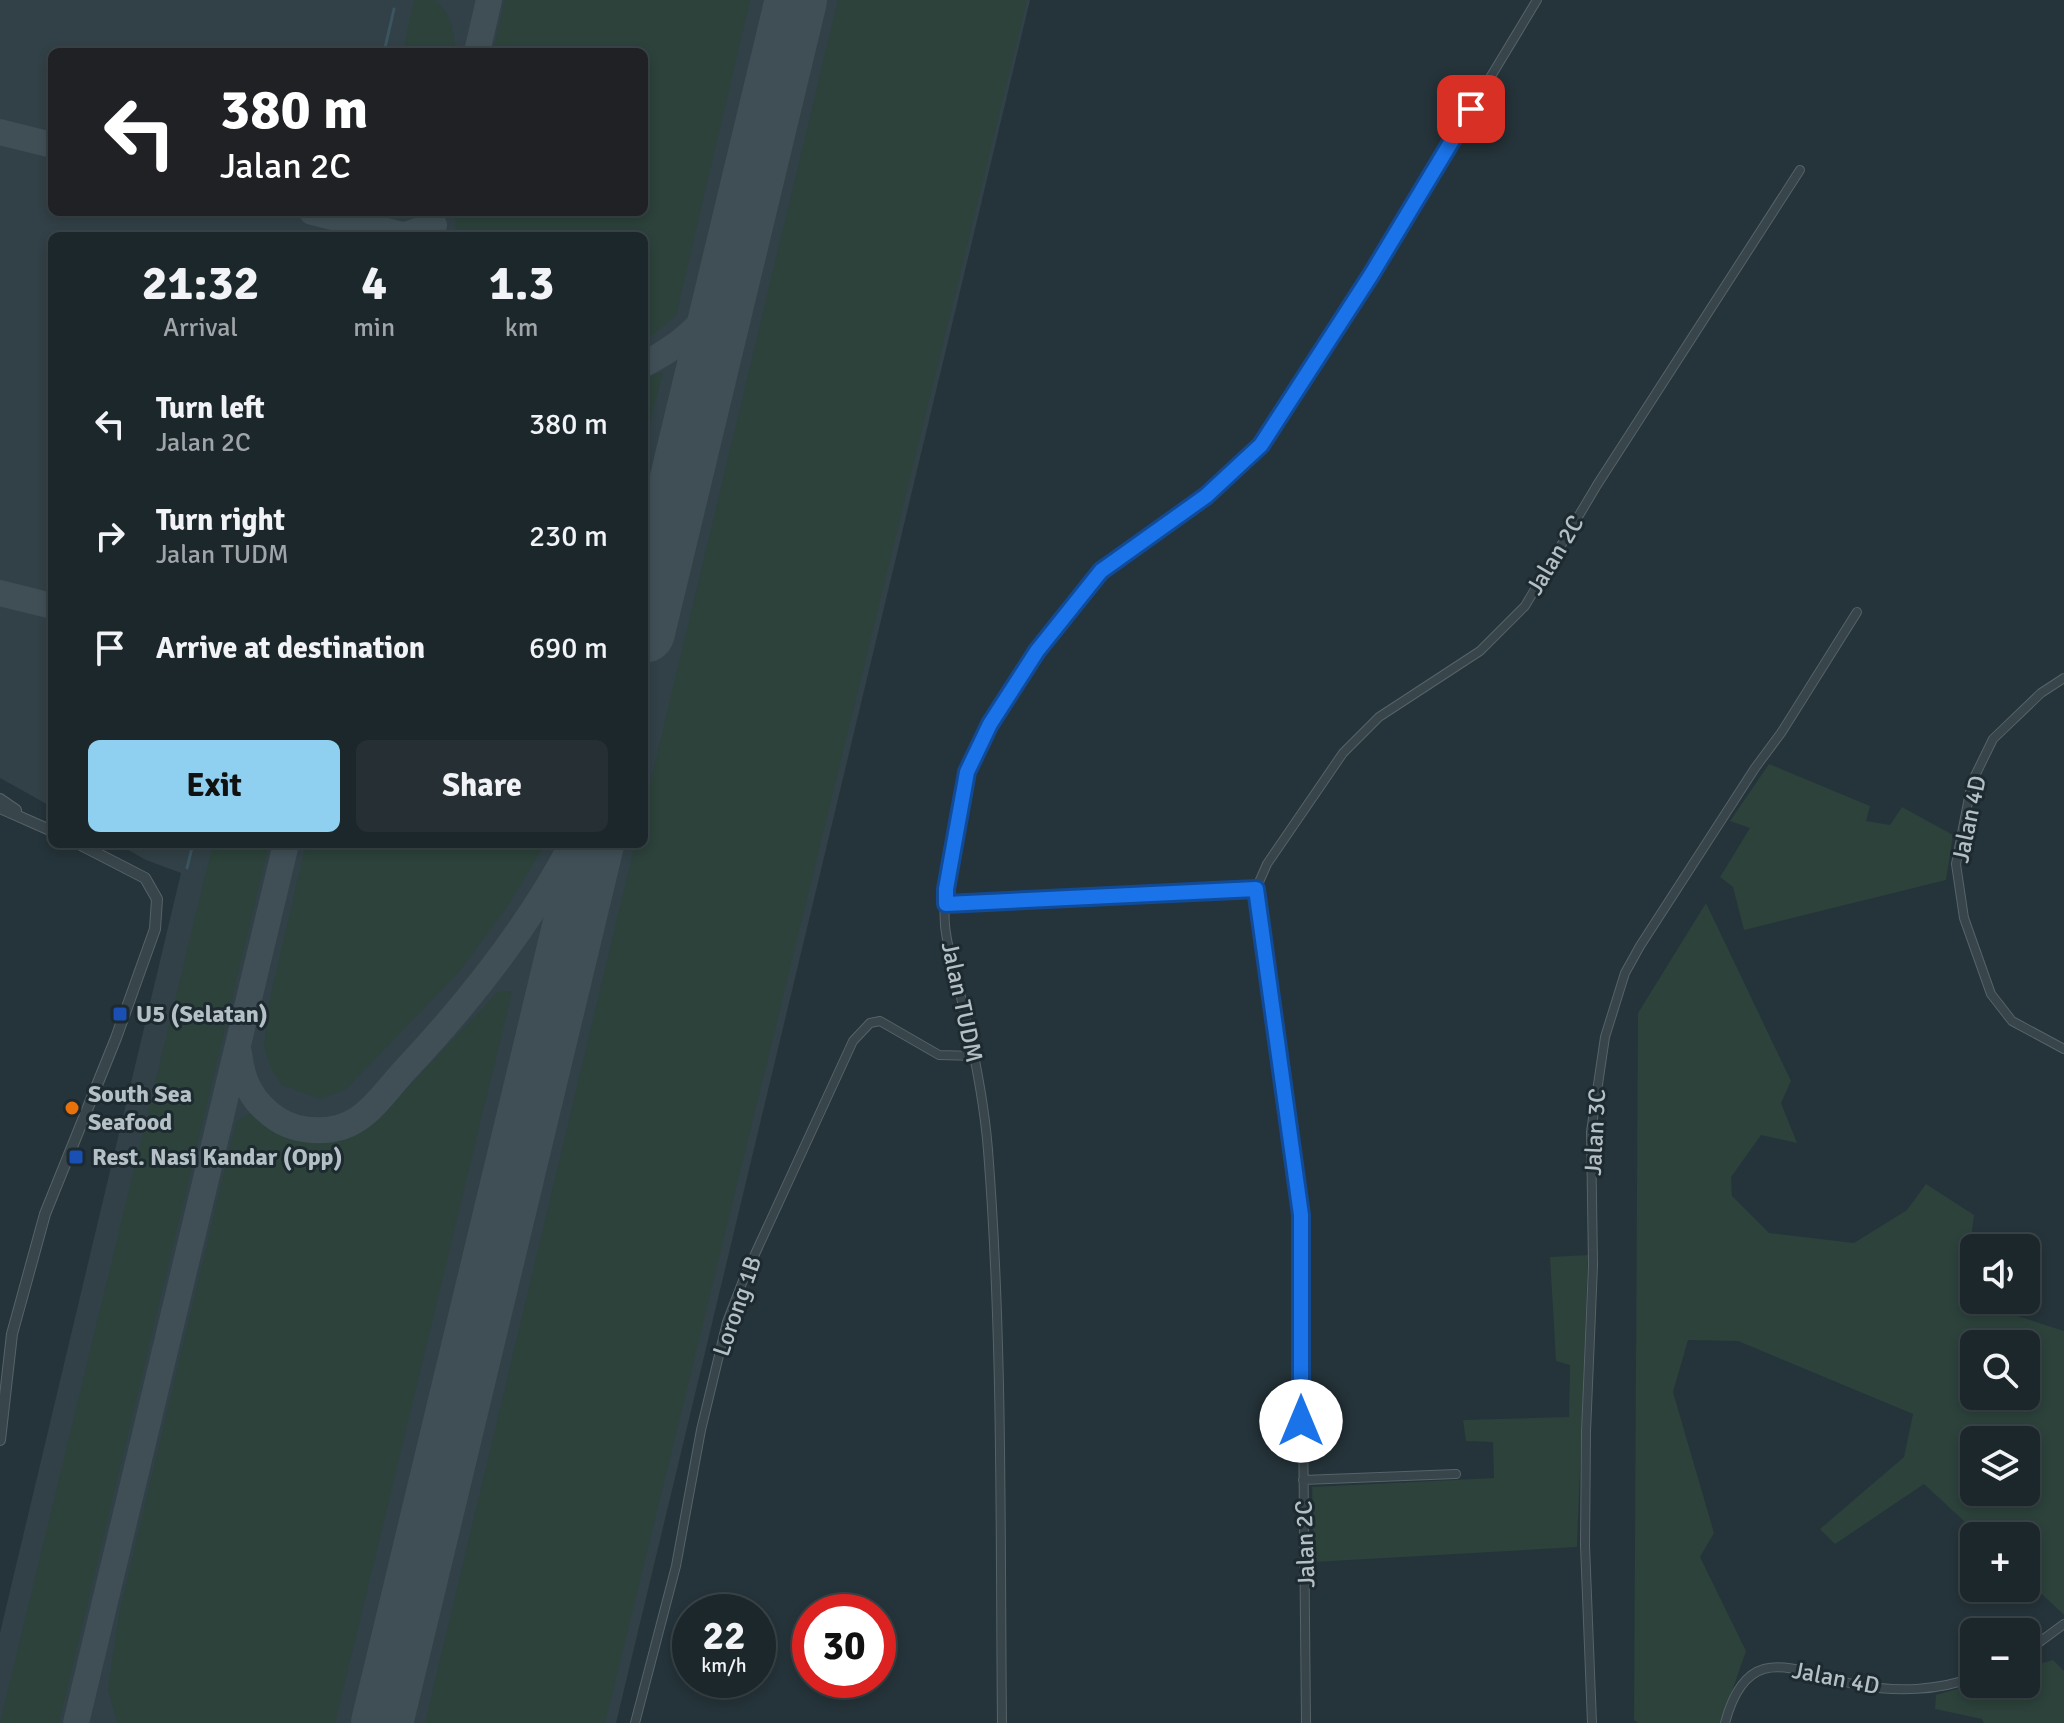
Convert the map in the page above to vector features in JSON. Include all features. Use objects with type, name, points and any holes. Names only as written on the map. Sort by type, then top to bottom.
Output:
[{"type":"street","name":"Jalan TUDM","points":[[1002,1723],[994,1245],[986,1132],[975,1056],[945,927],[967,772],[990,724],[1037,651],[1101,571],[1206,496],[1261,445],[1371,275],[1532,2]]},
{"type":"street","name":"Jalan 2C","points":[[1306,1723],[1301,1215],[1256,889],[1267,864],[1305,806],[1358,737],[1404,699],[1480,651],[1525,606],[1597,485],[1800,170]]},
{"type":"street","name":"Jalan 3C","points":[[1592,1723],[1585,1545],[1593,1265],[1591,1132],[1605,1037],[1625,973],[1640,946],[1755,768],[1790,720],[1857,612]]},
{"type":"street","name":"Jalan 4D","points":[[2064,678],[2041,693],[1993,739],[1972,782],[1956,864],[1964,918],[1991,994],[2012,1021],[2064,1049]]},
{"type":"street","points":[[0,799],[30,821]]},
{"type":"street","points":[[0,808],[48,829]]},
{"type":"street","points":[[0,1440],[12,1334],[45,1214],[116,1038],[155,929],[157,899],[145,878],[87,848]]},
{"type":"street","points":[[946,904],[1256,889]]},
{"type":"street","name":"Lorong 1B","points":[[635,1723],[676,1566],[701,1430],[727,1322],[744,1278],[850,1047],[864,1028],[875,1020],[939,1055],[975,1056]]},
{"type":"street","points":[[1303,1480],[1456,1474]]},
{"type":"street","points":[[2040,1642],[2064,1624]]},
{"type":"street","name":"Jalan 4D","points":[[1725,1723],[1738,1687],[1747,1677],[1767,1668],[1794,1667],[1858,1685],[1905,1689],[1941,1687],[1960,1681]]},
{"type":"shaded area","points":[[0,0],[1030,0],[616,1723],[0,1723],[0,1633],[181,873],[125,848],[648,848],[648,232],[48,232],[48,805],[0,778]]},
{"type":"green space","points":[[414,0],[435,0],[451,24],[455,48],[404,48]]},
{"type":"green space","points":[[505,0],[750,0],[676,315],[648,339],[648,232],[456,232],[455,216],[648,216],[648,48],[494,48]]},
{"type":"green space","points":[[838,0],[1027,0],[605,1723],[425,1723],[634,848],[648,848],[648,792]]},
{"type":"green space","points":[[663,372],[648,430],[648,377]]},
{"type":"green space","points":[[1769,764],[1870,806],[1866,821],[1890,825],[1902,807],[1953,835],[1946,880],[1744,930],[1733,887],[1720,877],[1750,828],[1730,821]]},
{"type":"green space","points":[[212,848],[268,848],[59,1723],[0,1723]]},
{"type":"green space","points":[[305,848],[543,848],[507,907],[457,974],[346,1089],[320,1099],[282,1085],[271,1068],[264,1046],[269,1003]]},
{"type":"green space","points":[[1706,903],[1791,1081],[1781,1103],[1797,1143],[1761,1135],[1731,1177],[1732,1196],[1769,1233],[1854,1243],[1907,1210],[1926,1184],[1974,1215],[1972,1234],[1960,1234],[1960,1314],[2012,1314],[2064,1331],[2064,1615],[2040,1592],[2040,1522],[1965,1522],[1924,1484],[1835,1544],[1820,1529],[1904,1457],[1913,1414],[1738,1341],[1688,1340],[1673,1392],[1714,1533],[1700,1557],[1746,1651],[1721,1723],[1638,1723],[1634,1720],[1638,1013]]},
{"type":"green space","points":[[512,991],[335,1723],[117,1723],[108,1689],[119,1614],[236,1122],[250,1113],[300,1138],[333,1139],[350,1134],[383,1114],[498,992]]},
{"type":"green space","points":[[1588,1255],[1577,1547],[1314,1562],[1312,1487],[1494,1478],[1493,1442],[1466,1441],[1463,1420],[1569,1417],[1570,1365],[1556,1361],[1550,1257]]},
{"type":"green space","points":[[2053,1660],[2064,1671],[2064,1723],[1984,1723],[1982,1719],[1935,1709],[1936,1695],[1960,1688],[1960,1698],[2040,1698],[2040,1664]]},
{"type":"waterway","points":[[385,48],[394,9]]},
{"type":"waterway","points":[[187,868],[192,848]]},
{"type":"taxiway","points":[[478,48],[489,0]]},
{"type":"taxiway","points":[[0,132],[48,144]]},
{"type":"taxiway","points":[[328,216],[391,232]]},
{"type":"taxiway","points":[[414,232],[434,225]]},
{"type":"taxiway","points":[[648,362],[677,344],[701,322],[719,294],[734,258]]},
{"type":"taxiway","points":[[0,593],[48,605]]},
{"type":"taxiway","points":[[76,1723],[285,848]]},
{"type":"taxiway","points":[[239,1053],[250,1091],[261,1106],[286,1124],[307,1130],[329,1130],[358,1119],[377,1102],[475,990],[517,934],[570,848]]},
{"type":"runway","points":[[648,615],[796,0]]},
{"type":"runway","points":[[382,1723],[592,848]]},
{"type":"place","name":"U5 (Selatan)","points":[[120,1014]]},
{"type":"place","name":"South Sea Seafood","points":[[72,1108]]},
{"type":"place","name":"Rest. Nasi Kandar (Opp)","points":[[76,1157]]},
{"type":"route","points":[[1301,1421],[1301,1215],[1256,889],[946,904],[946,889],[967,772],[990,724],[1037,651],[1101,571],[1206,496],[1261,445],[1371,275],[1471,109]]}]
